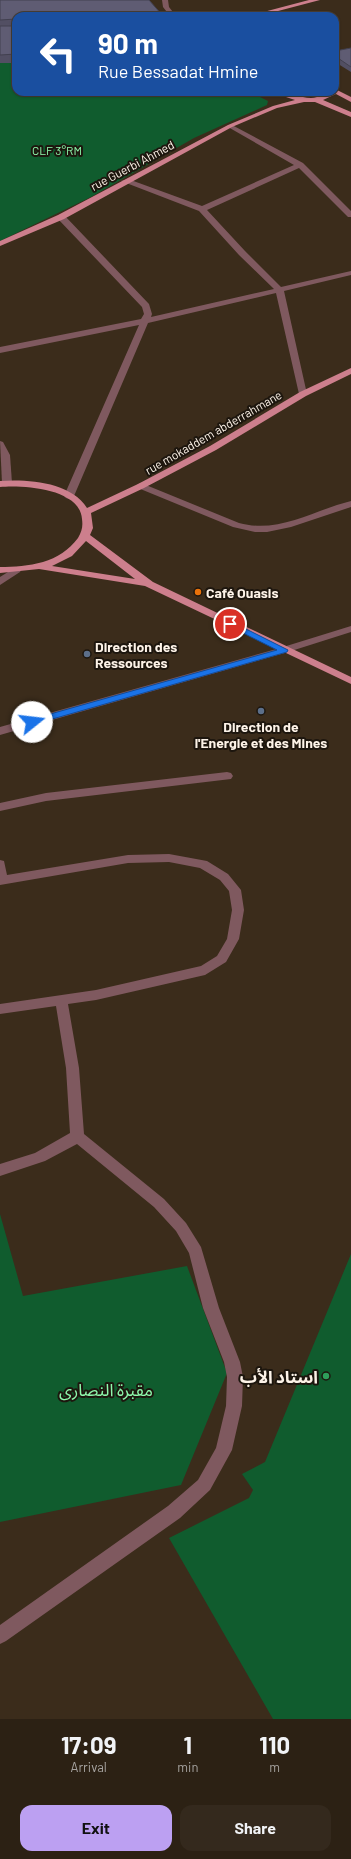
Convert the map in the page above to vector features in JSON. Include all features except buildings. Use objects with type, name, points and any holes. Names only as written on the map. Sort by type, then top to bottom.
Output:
[{"type":"main road","points":[[268,12],[317,0]]},
{"type":"main road","points":[[339,94],[351,100]]},
{"type":"main road","points":[[275,106],[282,96]]},
{"type":"main road","points":[[290,96],[314,99],[328,96]]},
{"type":"main road","name":"rue Guerbi Ahmed","points":[[0,244],[61,216],[230,126],[275,106],[306,99]]},
{"type":"main road","points":[[314,99],[351,115]]},
{"type":"main road","name":"rue mokaddem abderrahmane","points":[[86,512],[141,486],[213,448],[303,394],[351,371]]},
{"type":"main road","points":[[3,483],[26,483],[44,486],[76,500],[86,512],[88,528],[80,545],[60,558],[40,567]]},
{"type":"main road","points":[[84,535],[149,584],[351,681]]},
{"type":"main road","points":[[0,570],[40,567],[95,574],[149,584]]},
{"type":"street","points":[[165,0],[166,7],[170,12]]},
{"type":"street","points":[[230,126],[300,165],[313,176],[351,215]]},
{"type":"street","points":[[202,209],[300,165]]},
{"type":"street","points":[[125,181],[202,209],[242,253],[279,289],[303,394]]},
{"type":"street","points":[[61,216],[146,306],[148,314],[69,496]]},
{"type":"street","points":[[0,350],[146,321],[351,272]]},
{"type":"street","points":[[0,444],[5,455],[3,483]]},
{"type":"street","points":[[141,486],[236,525],[248,528],[266,529],[280,527],[351,504]]},
{"type":"street","points":[[0,582],[16,570]]},
{"type":"street","points":[[0,731],[284,650],[351,629]]},
{"type":"street","points":[[0,807],[46,797],[227,776]]},
{"type":"street","points":[[0,864],[1,881],[128,860],[169,858],[203,864],[224,877],[235,890],[238,910],[233,939],[222,959],[205,970],[142,986],[0,1009]]},
{"type":"street","points":[[0,1635],[174,1512],[204,1486],[224,1450],[234,1406],[235,1377],[232,1362],[211,1308],[196,1252],[181,1227],[159,1203],[76,1136],[72,1062],[67,1023],[61,1000]]},
{"type":"street","points":[[0,1170],[18,1166],[47,1155],[76,1136]]},
{"type":"green space","name":"CLF 3°RM","points":[[12,37],[12,96],[258,96],[268,101],[267,105],[194,138],[91,197],[0,241],[0,38]]},
{"type":"green space","name":"مقبرة النصارى","points":[[0,1214],[23,1296],[187,1266],[227,1373],[181,1485],[0,1522]]},
{"type":"green space","name":"استاد الأب","points":[[351,1254],[351,1719],[273,1719],[169,1538],[249,1498],[253,1490],[242,1474],[265,1462]]},
{"type":"place","name":"Café Ouasis","points":[[198,592]]},
{"type":"place","name":"Direction des Ressources","points":[[87,654]]},
{"type":"place","name":"Direction de l'Energie et des Mines","points":[[261,711]]},
{"type":"place","name":"استاد الأب","points":[[326,1376]]},
{"type":"route","points":[[32,722],[284,650],[230,624]]}]
